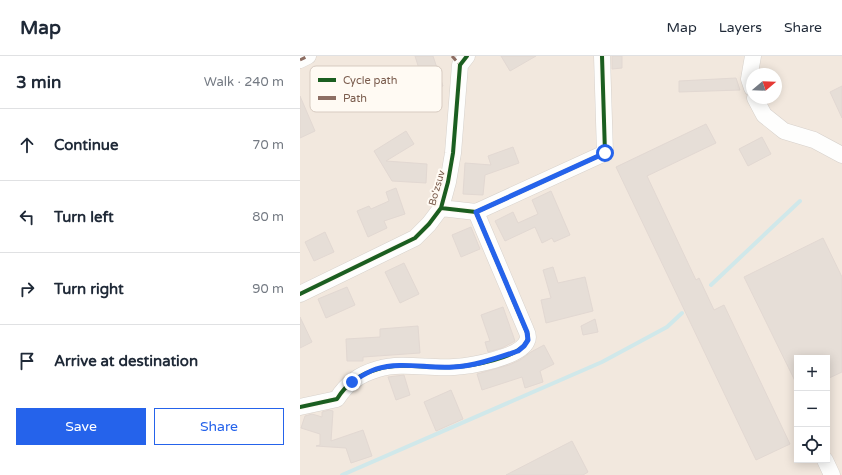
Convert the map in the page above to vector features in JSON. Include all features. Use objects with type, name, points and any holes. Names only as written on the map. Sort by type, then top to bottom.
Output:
[{"type":"street","points":[[300,60],[308,56]]},
{"type":"street","points":[[441,208],[476,212],[605,153],[602,56]]},
{"type":"street","points":[[751,68],[753,56]]},
{"type":"street","name":"Bo'zsuv","points":[[300,294],[415,238],[429,224],[441,208],[448,182],[453,153],[460,59]]},
{"type":"street","points":[[758,104],[764,115],[784,131],[814,140],[842,155]]},
{"type":"street","points":[[300,407],[337,399],[344,388],[352,382],[377,369],[396,366],[453,367],[476,364],[518,351],[524,346],[528,340],[526,330],[476,212]]},
{"type":"street","points":[[826,463],[832,475]]},
{"type":"shaded area","points":[[300,56],[842,56],[842,475],[300,475]]},
{"type":"building","points":[[415,56],[433,56],[436,66],[418,66]]},
{"type":"building","points":[[501,56],[536,56],[510,71]]},
{"type":"building","points":[[612,56],[622,56],[622,68],[612,69]]},
{"type":"building","points":[[736,78],[740,90],[679,92],[679,81]]},
{"type":"building","points":[[842,86],[842,118],[830,92]]},
{"type":"building","points":[[300,96],[315,131],[300,138]]},
{"type":"building","points":[[706,124],[716,143],[647,176],[696,280],[699,278],[714,310],[724,305],[790,444],[756,460],[616,167]]},
{"type":"building","points":[[406,131],[414,144],[386,161],[427,164],[426,183],[392,181],[374,151]]},
{"type":"building","points":[[762,137],[771,154],[748,166],[739,149]]},
{"type":"building","points":[[513,147],[519,163],[485,175],[483,195],[463,194],[465,163],[491,165],[488,156]]},
{"type":"building","points":[[396,188],[405,214],[384,221],[387,228],[368,237],[357,211],[369,206],[371,209],[389,201],[386,192]]},
{"type":"building","points":[[551,191],[570,235],[554,242],[552,238],[542,243],[535,227],[505,241],[495,221],[513,212],[518,223],[538,214],[532,200]]},
{"type":"building","points":[[471,227],[480,249],[461,257],[452,235]]},
{"type":"building","points":[[325,232],[334,252],[314,261],[305,242]]},
{"type":"building","points":[[823,238],[842,277],[842,372],[830,378],[830,355],[794,355],[794,379],[744,277]]},
{"type":"building","points":[[404,263],[419,294],[400,303],[385,272]]},
{"type":"building","points":[[553,267],[558,283],[585,277],[593,311],[546,323],[541,300],[551,298],[543,270]]},
{"type":"building","points":[[347,287],[355,305],[326,318],[318,299]]},
{"type":"building","points":[[503,307],[515,341],[502,348],[488,352],[485,342],[490,341],[481,315]]},
{"type":"building","points":[[300,317],[312,342],[300,348]]},
{"type":"building","points":[[595,319],[598,332],[583,335],[581,326]]},
{"type":"building","points":[[418,326],[420,353],[363,357],[363,361],[347,361],[346,339],[380,337],[380,329]]},
{"type":"building","points":[[544,345],[554,364],[540,371],[543,382],[525,388],[522,377],[482,390],[477,374],[509,365]]},
{"type":"building","points":[[404,375],[410,395],[396,400],[388,377]]},
{"type":"building","points":[[451,390],[463,419],[436,431],[424,402]]},
{"type":"building","points":[[329,410],[333,411],[331,441],[363,430],[372,456],[351,463],[346,448],[316,446],[320,445],[320,434],[301,428],[305,416],[312,414],[322,417],[322,412]]},
{"type":"building","points":[[572,441],[588,472],[583,475],[506,475]]},
{"type":"waterway","points":[[711,285],[800,201]]},
{"type":"waterway","points":[[342,475],[602,362],[667,327],[682,313]]},
{"type":"marked path","points":[[300,60],[308,56]]},
{"type":"marked path","points":[[452,56],[460,65]]},
{"type":"cycle path","points":[[300,294],[415,238],[429,224],[441,208],[448,182],[453,153],[460,65],[467,56]]},
{"type":"cycle path","points":[[441,208],[476,212],[605,153],[602,56]]},
{"type":"cycle path","points":[[300,407],[337,399],[354,380],[378,369],[397,366],[454,367],[471,365],[494,360],[515,352],[523,347],[528,340],[527,333],[476,212]]},
{"type":"route","points":[[352,382],[377,369],[387,367],[453,367],[476,364],[498,358],[521,349],[528,340],[527,332],[476,212],[605,153]]}]
